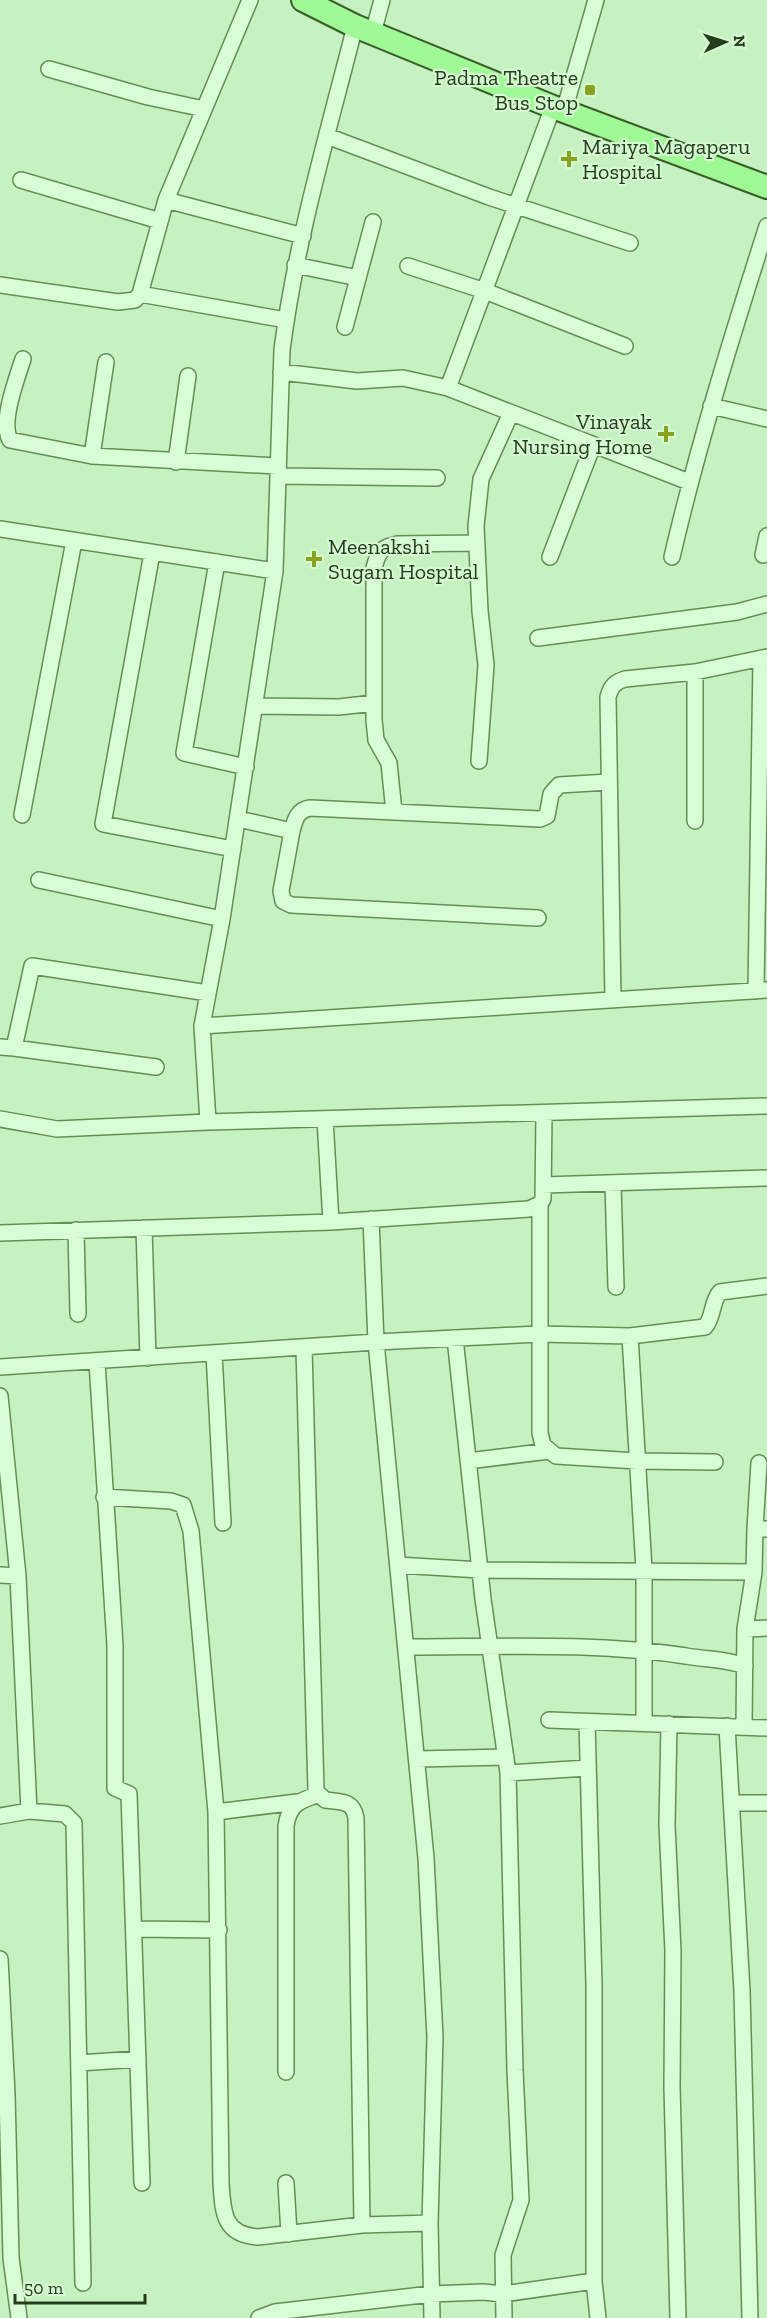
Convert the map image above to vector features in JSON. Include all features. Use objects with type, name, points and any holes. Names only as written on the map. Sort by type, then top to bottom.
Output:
[{"type":"main road","points":[[303,0],[364,30],[559,109],[767,187]]},
{"type":"street","points":[[4,286],[118,302],[135,300],[140,294],[166,200],[250,0]]},
{"type":"street","points":[[208,1122],[202,1026],[222,919],[275,571],[281,372],[286,320],[295,265],[327,136],[364,30],[382,0]]},
{"type":"street","points":[[448,388],[517,205],[559,109],[596,0]]},
{"type":"street","points":[[49,69],[148,97],[204,109]]},
{"type":"street","points":[[327,136],[489,197],[630,243]]},
{"type":"street","points":[[21,180],[160,221]]},
{"type":"street","points":[[166,200],[303,236]]},
{"type":"street","points":[[345,327],[372,222]]},
{"type":"street","points":[[672,557],[689,482],[767,226]]},
{"type":"street","points":[[295,265],[358,278]]},
{"type":"street","points":[[408,266],[484,291],[625,346]]},
{"type":"street","points":[[140,294],[286,320]]},
{"type":"street","points":[[23,359],[11,395],[6,431],[10,440],[92,456],[278,471],[437,478]]},
{"type":"street","points":[[92,456],[106,362]]},
{"type":"street","points":[[281,372],[357,381],[403,378],[448,388],[689,482]]},
{"type":"street","points":[[176,462],[188,375]]},
{"type":"street","points":[[711,406],[767,418]]},
{"type":"street","points":[[479,761],[486,665],[476,543],[481,479],[511,413]]},
{"type":"street","points":[[550,557],[593,445]]},
{"type":"street","points":[[0,529],[275,571]]},
{"type":"street","points":[[764,555],[767,536]]},
{"type":"street","points":[[22,815],[74,541]]},
{"type":"street","points":[[394,812],[389,763],[376,740],[374,568],[380,550],[397,544],[476,543]]},
{"type":"street","points":[[152,553],[103,824],[233,849]]},
{"type":"street","points":[[217,562],[184,753],[246,767]]},
{"type":"street","points":[[538,638],[737,612],[767,604]]},
{"type":"street","points":[[202,1026],[761,991],[764,658],[695,672],[625,679],[616,681],[611,688],[608,697],[613,1000]]},
{"type":"street","points":[[695,672],[695,821]]},
{"type":"street","points":[[255,706],[339,707],[374,703]]},
{"type":"street","points":[[538,918],[291,905],[282,901],[281,891],[295,820],[303,809],[540,819],[547,816],[551,794],[559,786],[609,782]]},
{"type":"street","points":[[238,819],[292,831]]},
{"type":"street","points":[[39,880],[222,919]]},
{"type":"street","points":[[156,1067],[7,1048],[32,966],[208,993]]},
{"type":"street","points":[[0,1119],[57,1129],[208,1122],[767,1106]]},
{"type":"street","points":[[544,1113],[538,1334],[540,1434],[549,1451],[556,1456],[637,1461],[715,1461]]},
{"type":"street","points":[[325,1119],[331,1222]]},
{"type":"street","points":[[543,1185],[678,1180],[729,1181],[767,1178]]},
{"type":"street","points":[[613,1184],[616,1287]]},
{"type":"street","points":[[0,1233],[331,1222],[530,1209],[540,1204]]},
{"type":"street","points":[[371,1219],[376,1341],[426,1858],[435,2037],[430,2223],[432,2318]]},
{"type":"street","points":[[144,1228],[148,1358]]},
{"type":"street","points":[[76,1230],[78,1314]]},
{"type":"street","points":[[0,1367],[304,1348],[376,1341],[538,1334],[630,1336],[705,1327],[720,1292],[767,1286]]},
{"type":"street","points":[[630,1336],[644,1569],[644,1724]]},
{"type":"street","points":[[455,1338],[480,1569],[508,1773],[515,2070],[522,2200],[518,2215],[504,2245],[504,2318]]},
{"type":"street","points":[[304,1348],[317,1795]]},
{"type":"street","points":[[214,1353],[223,1523]]},
{"type":"street","points":[[97,1362],[115,1645],[115,1788],[129,1794],[142,2183]]},
{"type":"street","points":[[0,1396],[18,1576],[28,1811]]},
{"type":"street","points":[[468,1461],[549,1451]]},
{"type":"street","points":[[744,1727],[745,1629],[761,1529],[759,1463]]},
{"type":"street","points":[[105,1497],[171,1501],[183,1505],[188,1516],[216,1812],[223,2208],[228,2221],[234,2231],[243,2236],[289,2234],[362,2225],[430,2223]]},
{"type":"street","points":[[398,1565],[480,1569],[754,1572]]},
{"type":"street","points":[[0,1575],[18,1576]]},
{"type":"street","points":[[745,1629],[767,1628]]},
{"type":"street","points":[[406,1647],[558,1645],[644,1650],[696,1658],[721,1658],[745,1666]]},
{"type":"street","points":[[549,1720],[767,1728]]},
{"type":"street","points":[[587,1722],[594,1996],[594,2281],[598,2318]]},
{"type":"street","points":[[669,1724],[667,1825],[673,1951],[672,2087],[678,2318]]},
{"type":"street","points":[[727,1726],[739,1915],[745,2067],[750,2318]]},
{"type":"street","points":[[417,1759],[506,1757]]},
{"type":"street","points":[[508,1773],[588,1768]]},
{"type":"street","points":[[216,1812],[297,1802],[317,1795]]},
{"type":"street","points":[[317,1795],[325,1800],[349,1803],[353,1806],[356,1818],[362,2225]]},
{"type":"street","points":[[286,2072],[286,1826],[291,1809],[297,1802]]},
{"type":"street","points":[[733,1803],[767,1803]]},
{"type":"street","points":[[0,1816],[28,1811],[65,1814],[74,1823],[83,2283]]},
{"type":"street","points":[[134,1929],[219,1930]]},
{"type":"street","points":[[0,1959],[2,2052],[7,2094],[11,2258],[19,2318]]},
{"type":"street","points":[[79,2063],[138,2059]]},
{"type":"street","points":[[286,2183],[289,2234]]},
{"type":"street","points":[[259,2318],[275,2312],[356,2311],[431,2294],[483,2292],[503,2294],[594,2281]]},
{"type":"place","name":"Padma Theatre Bus Stop","points":[[590,90]]},
{"type":"place","name":"Mariya Magaperu Hospital","points":[[569,159]]},
{"type":"place","name":"Vinayak Nursing Home","points":[[666,434]]},
{"type":"place","name":"Meenakshi Sugam Hospital","points":[[314,559]]}]
